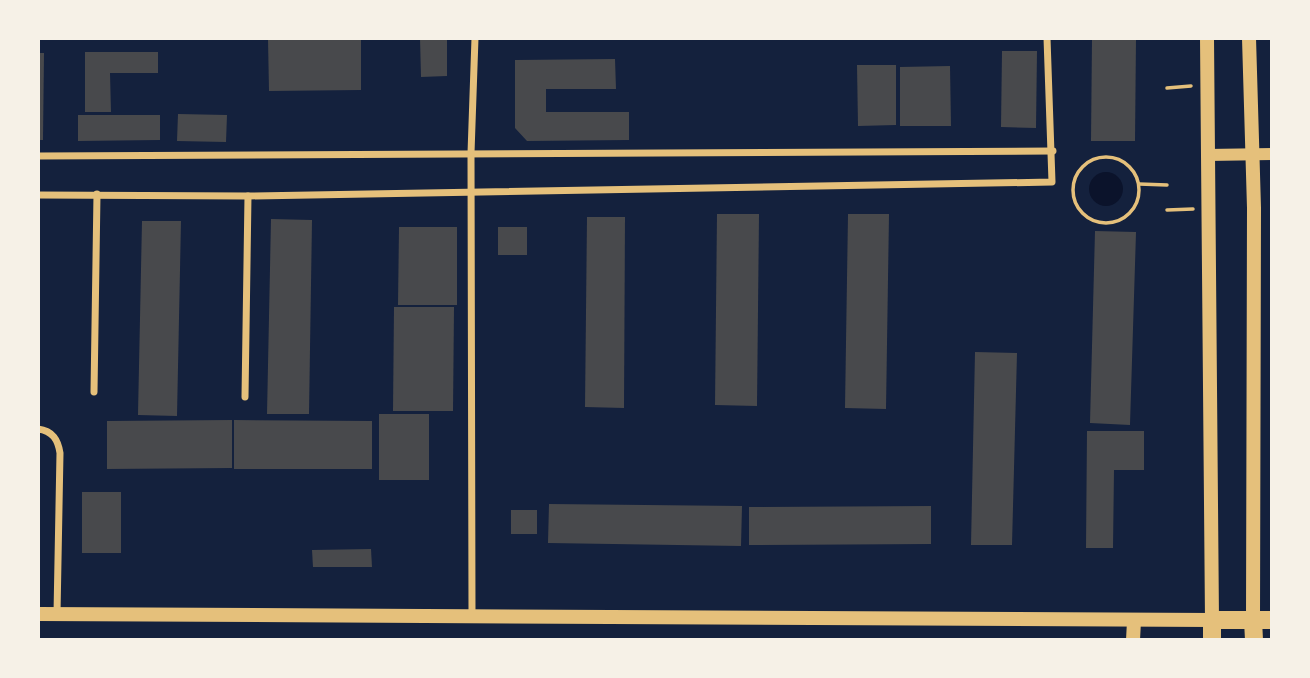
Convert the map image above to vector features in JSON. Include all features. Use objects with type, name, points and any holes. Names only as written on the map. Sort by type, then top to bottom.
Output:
[{"type":"main road","points":[[1207,38],[1212,639]]},
{"type":"main road","points":[[1249,38],[1262,620],[1254,639]]},
{"type":"main road","points":[[38,614],[1262,620]]},
{"type":"main road","points":[[1133,639],[1134,621]]},
{"type":"street","points":[[472,615],[470,191],[475,38]]},
{"type":"street","points":[[38,195],[248,196],[1052,183],[1053,151],[1047,38]]},
{"type":"street","points":[[38,156],[1053,151]]},
{"type":"street","points":[[1207,155],[1272,155]]},
{"type":"street","points":[[94,392],[97,194]]},
{"type":"street","points":[[244,397],[248,196]]},
{"type":"street","points":[[38,429],[52,434],[58,442],[60,453],[58,614]]},
{"type":"path","points":[[1167,89],[1207,84]]},
{"type":"path","points":[[1095,159],[1117,159],[1127,165],[1139,184],[1135,206],[1118,221],[1095,221],[1085,216],[1074,196],[1077,174],[1095,159]]},
{"type":"path","points":[[1139,184],[1167,185]]},
{"type":"path","points":[[1167,209],[1207,209]]},
{"type":"water","points":[[1106,172],[1118,177],[1123,189],[1118,201],[1106,206],[1094,201],[1089,189],[1094,177]]},
{"type":"building","points":[[361,38],[361,90],[269,91],[268,39]]},
{"type":"building","points":[[420,38],[447,38],[447,76],[421,77]]},
{"type":"building","points":[[1092,38],[1136,38],[1135,141],[1091,141]]},
{"type":"building","points":[[1002,51],[1037,51],[1036,128],[1001,127]]},
{"type":"building","points":[[85,52],[158,52],[158,73],[110,73],[111,112],[85,112]]},
{"type":"building","points":[[38,53],[44,53],[43,140],[38,140]]},
{"type":"building","points":[[615,59],[616,89],[546,89],[546,112],[629,112],[629,140],[527,141],[515,128],[515,60]]},
{"type":"building","points":[[857,65],[896,65],[896,125],[858,126]]},
{"type":"building","points":[[950,66],[951,126],[900,126],[900,67]]},
{"type":"building","points":[[178,114],[227,115],[226,142],[177,141]]},
{"type":"building","points":[[78,115],[160,115],[160,140],[78,141]]},
{"type":"building","points":[[717,214],[759,214],[757,406],[715,405]]},
{"type":"building","points":[[848,214],[889,214],[886,409],[845,408]]},
{"type":"building","points":[[587,217],[625,217],[624,408],[585,407]]},
{"type":"building","points":[[271,219],[312,220],[309,414],[267,414]]},
{"type":"building","points":[[142,221],[181,221],[177,416],[138,415]]},
{"type":"building","points":[[399,227],[457,227],[457,305],[398,305]]},
{"type":"building","points":[[498,227],[527,227],[527,255],[498,255]]},
{"type":"building","points":[[1095,231],[1136,232],[1130,425],[1090,423]]},
{"type":"building","points":[[394,307],[454,307],[453,411],[393,411]]},
{"type":"building","points":[[975,352],[1017,353],[1012,545],[971,545]]},
{"type":"building","points":[[379,414],[429,414],[429,480],[379,480]]},
{"type":"building","points":[[232,420],[232,468],[107,469],[107,421]]},
{"type":"building","points":[[234,420],[372,421],[372,469],[234,469]]},
{"type":"building","points":[[1087,431],[1144,431],[1144,470],[1114,470],[1113,548],[1086,548]]},
{"type":"building","points":[[82,492],[121,492],[121,553],[82,553]]},
{"type":"building","points":[[549,504],[742,506],[741,546],[548,543]]},
{"type":"building","points":[[931,506],[931,544],[749,545],[749,507]]},
{"type":"building","points":[[511,510],[537,510],[537,534],[511,534]]},
{"type":"building","points":[[371,549],[372,567],[313,567],[312,550]]}]
